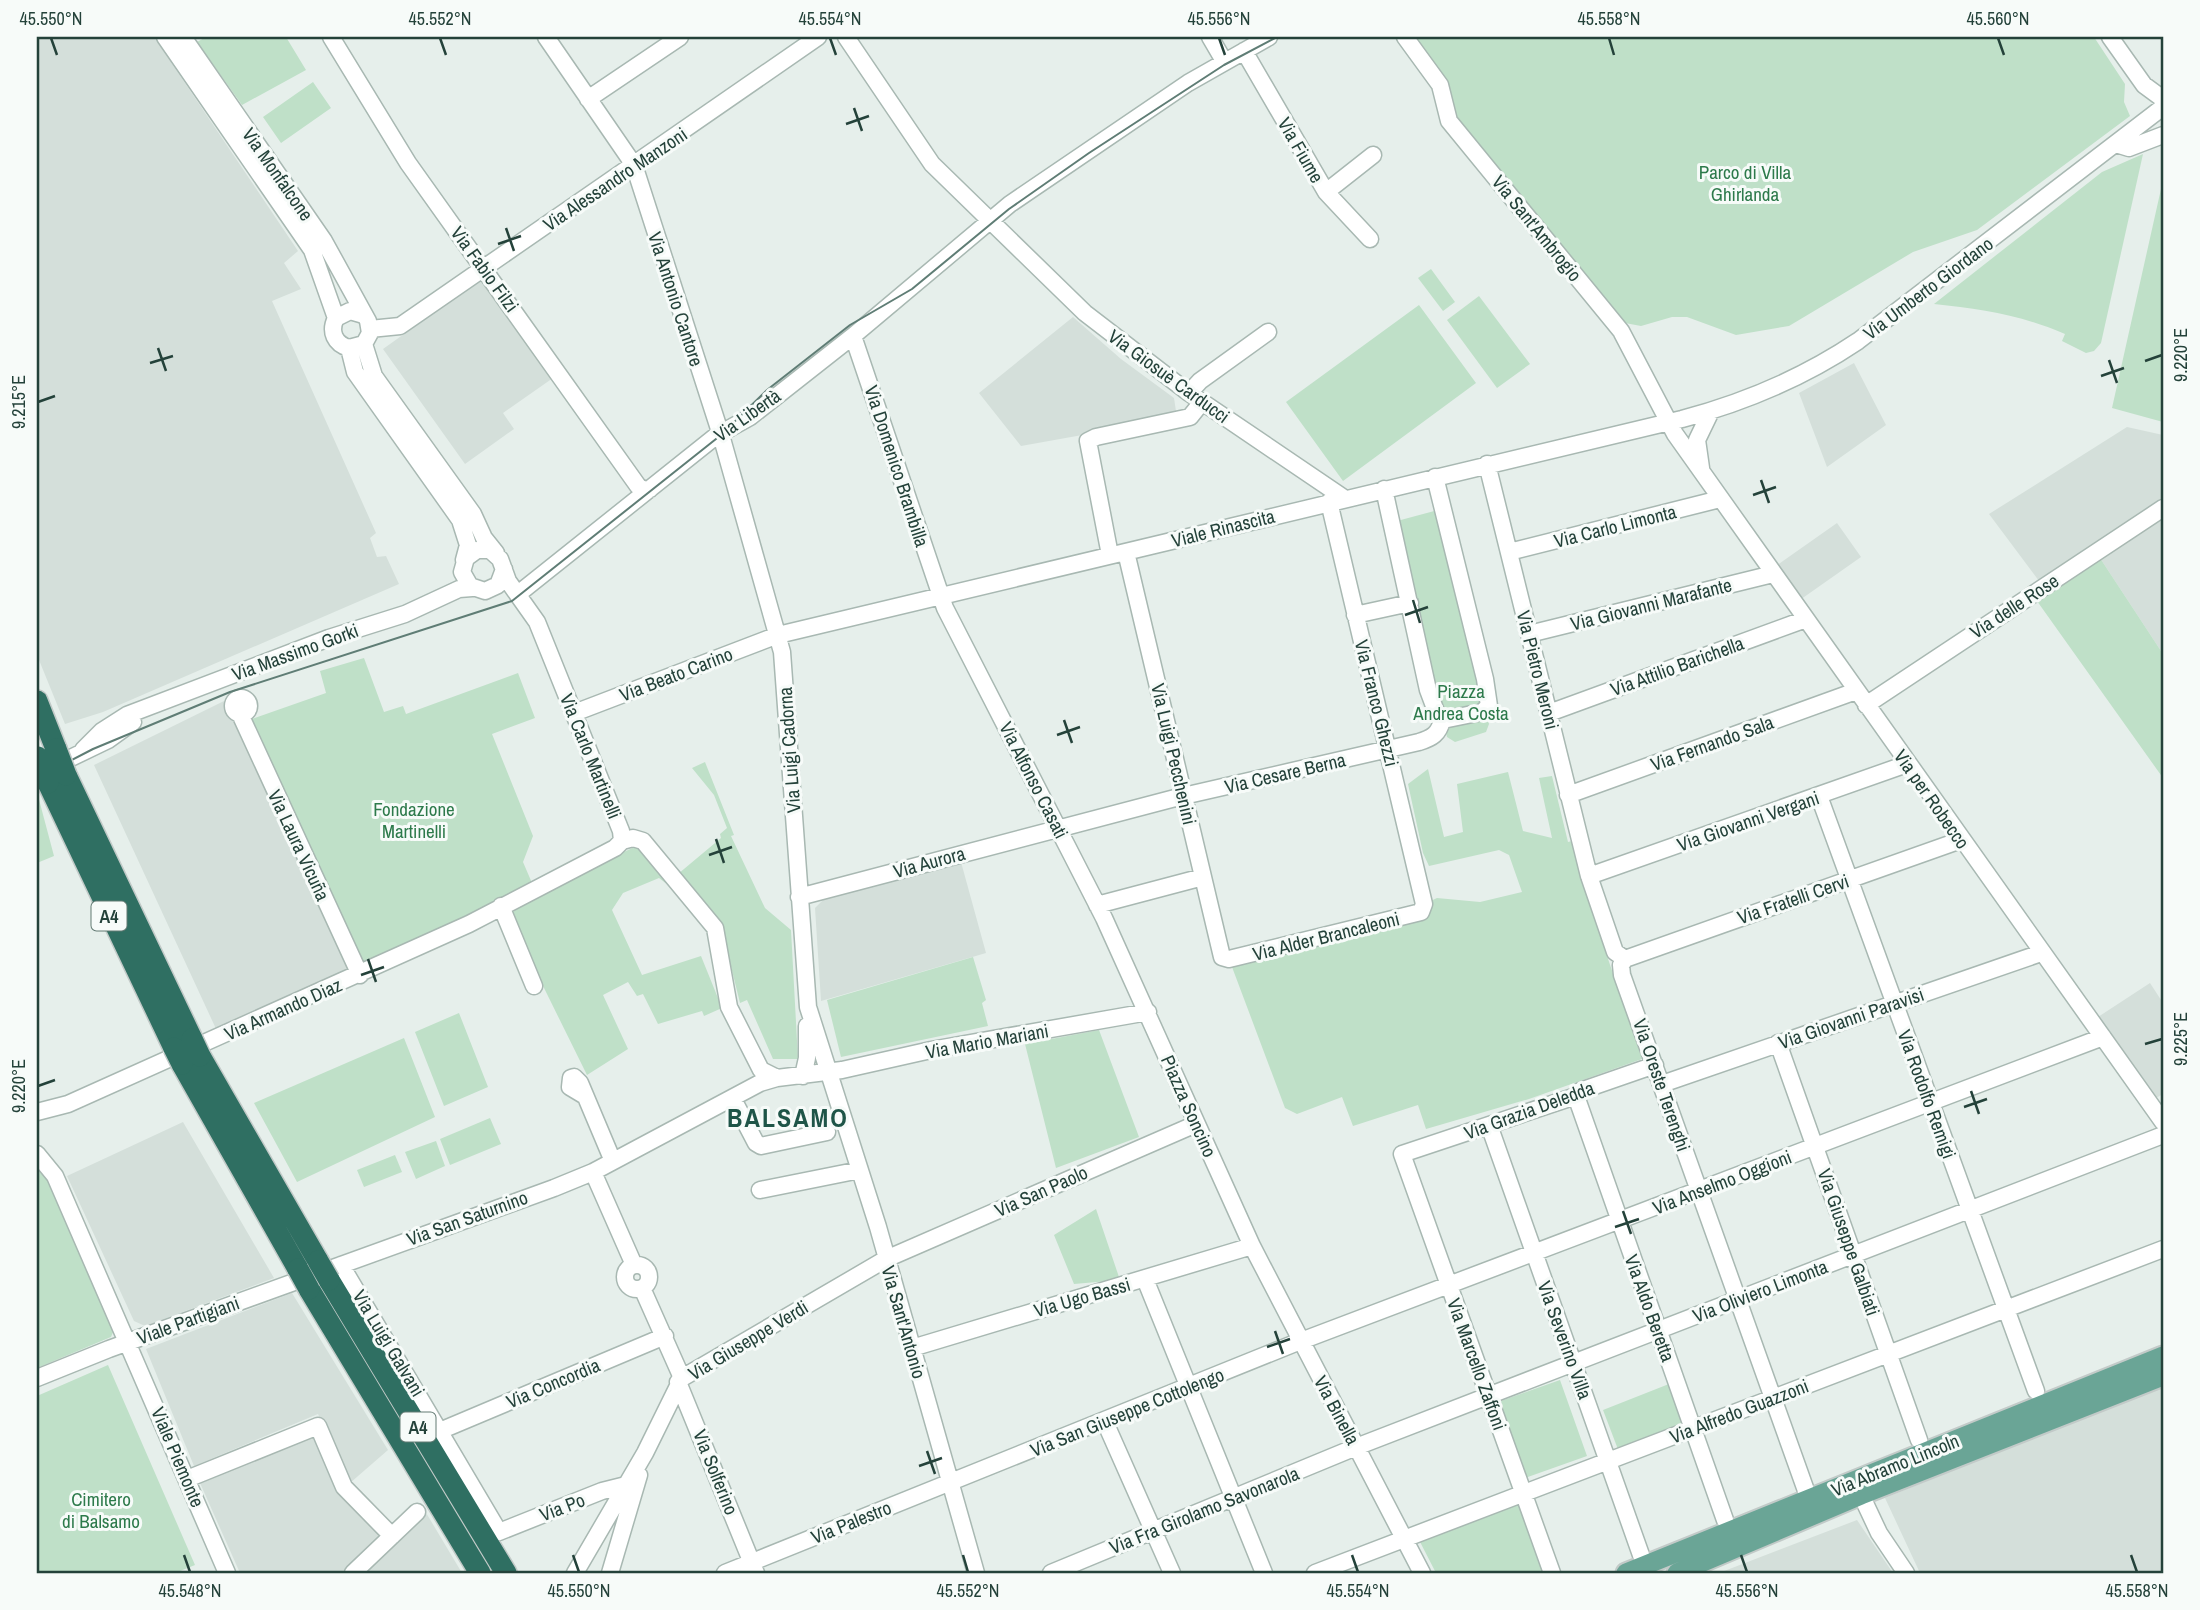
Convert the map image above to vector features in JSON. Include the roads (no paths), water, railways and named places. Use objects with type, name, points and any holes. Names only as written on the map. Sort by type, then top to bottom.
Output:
[{"type":"highway","name":"A4","points":[[37,701],[47,765],[187,1052],[308,1265],[326,1278],[506,1573]]},
{"type":"highway","name":"A4","points":[[326,1278],[480,1573]]},
{"type":"main road","name":"Via Abramo Lincoln","points":[[1677,1573],[1755,1541],[1858,1488],[2163,1356]]},
{"type":"main road","name":"Via Abramo Lincoln","points":[[1626,1573],[1809,1499],[1858,1488],[2163,1376]]},
{"type":"main road","points":[[1755,1541],[1764,1531],[1799,1514],[1809,1499]]},
{"type":"street","name":"Via Monfalcone","points":[[164,37],[312,250],[336,318],[334,335],[342,346],[362,334]]},
{"type":"street","name":"Via Monfalcone","points":[[183,37],[324,241],[362,334],[374,376],[473,514],[486,542],[501,562]]},
{"type":"street","name":"Via Fabio Filzi","points":[[331,37],[408,163],[638,486],[644,490],[650,489]]},
{"type":"street","name":"Via Antonio Cantore","points":[[546,37],[634,165],[721,433]]},
{"type":"street","points":[[588,99],[680,37]]},
{"type":"street","name":"Via Alessandro Manzoni","points":[[336,318],[350,311],[362,334],[400,326],[818,37]]},
{"type":"street","name":"Via Giosuè Carducci","points":[[846,37],[932,164],[977,204],[1086,313],[1195,398],[1337,500]]},
{"type":"street","points":[[1210,37],[1224,61],[1269,37]]},
{"type":"street","name":"Via Sant'Ambrogio","points":[[1405,37],[1440,85],[1449,121],[1621,331],[1667,422]]},
{"type":"street","points":[[2110,37],[2144,85],[2163,99]]},
{"type":"street","name":"Via Fiume","points":[[1244,51],[1326,192],[1370,239]]},
{"type":"street","name":"Via Libertà","points":[[518,594],[721,433],[750,416],[853,336],[1010,204],[1099,141],[1224,61]]},
{"type":"street","name":"Via Umberto Giordano","points":[[1667,422],[1711,411],[1776,388],[1842,352],[2163,107]]},
{"type":"street","points":[[2116,144],[2129,148],[2163,135]]},
{"type":"street","points":[[1326,192],[1373,155]]},
{"type":"street","points":[[1195,398],[1200,381],[1268,332]]},
{"type":"street","name":"Via Monfalcone","points":[[362,334],[355,372],[460,520],[468,548],[464,562]]},
{"type":"street","name":"Via Domenico Brambilla","points":[[853,336],[940,596]]},
{"type":"street","name":"Via Luigi Pecchenini","points":[[1195,398],[1190,417],[1088,441],[1184,796],[1222,957]]},
{"type":"street","name":"Via per Robecco","points":[[1702,474],[1697,440],[1711,411]]},
{"type":"street","name":"Viale Rinascita","points":[[778,635],[1667,422]]},
{"type":"street","name":"Via per Robecco","points":[[1667,422],[2163,1122]]},
{"type":"street","name":"Via Luigi Cadorna","points":[[721,433],[778,635],[808,1006],[827,1073]]},
{"type":"street","name":"Via Pietro Meroni","points":[[1487,464],[1589,876]]},
{"type":"street","points":[[1435,477],[1489,706],[1482,712],[1441,720]]},
{"type":"street","points":[[1384,489],[1427,690],[1441,720],[1440,728],[1432,738],[1388,749]]},
{"type":"street","name":"Via Carlo Limonta","points":[[1509,552],[1720,499]]},
{"type":"street","name":"Via Franco Ghezzi","points":[[1337,500],[1356,615],[1424,904]]},
{"type":"street","name":"Via delle Rose","points":[[1866,705],[2163,508]]},
{"type":"street","points":[[481,549],[501,562],[503,577],[495,587],[485,591],[472,588],[463,577],[464,562],[471,553],[481,549]]},
{"type":"street","name":"Via Massimo Gorki","points":[[411,611],[450,581],[464,562]]},
{"type":"street","name":"Via Carlo Martinelli","points":[[501,562],[508,581],[535,618],[621,831],[622,841],[633,838],[643,841],[715,928],[726,998],[761,1077]]},
{"type":"street","name":"Via Giovanni Marafante","points":[[1529,634],[1773,574]]},
{"type":"street","name":"Via Massimo Gorki","points":[[47,765],[108,740],[141,715],[180,694],[329,638],[411,611],[459,589],[472,588]]},
{"type":"street","name":"Via Alfonso Casati","points":[[940,596],[1059,827],[1126,966]]},
{"type":"street","points":[[1356,615],[1410,603]]},
{"type":"street","name":"Via Attilio Barichella","points":[[1549,713],[1806,620]]},
{"type":"street","name":"Via Beato Carino","points":[[574,713],[778,635]]},
{"type":"street","name":"Via Fernando Sala","points":[[1568,795],[1856,691]]},
{"type":"street","name":"Via Laura Vicuña","points":[[240,714],[360,975]]},
{"type":"street","name":"Via Cesare Berna","points":[[1059,827],[1388,749]]},
{"type":"street","name":"Via Giovanni Vergani","points":[[1589,876],[1907,764]]},
{"type":"street","name":"Via Rodolfo Remigi","points":[[1819,796],[2035,1391]]},
{"type":"street","name":"Via Aurora","points":[[799,897],[1059,827]]},
{"type":"street","name":"Via Fratelli Cervi","points":[[1625,959],[1961,840]]},
{"type":"street","name":"Via Armando Diaz","points":[[41,1108],[360,975],[469,925],[615,848],[622,841]]},
{"type":"street","name":"Via Oreste Terenghi","points":[[1589,876],[1615,952],[1625,959],[1621,965],[1622,975],[1771,1399],[1809,1499]]},
{"type":"street","points":[[1097,905],[1203,877]]},
{"type":"street","name":"Via Alder Brancaleoni","points":[[1222,957],[1229,959],[1421,912],[1424,904]]},
{"type":"street","points":[[501,906],[534,986]]},
{"type":"street","name":"Via Giovanni Paravisi","points":[[1662,1084],[2041,953]]},
{"type":"street","name":"Piazza Soncino","points":[[1126,966],[1252,1246]]},
{"type":"street","points":[[803,1076],[807,1058],[808,1006]]},
{"type":"street","name":"Via Mario Mariani","points":[[761,1077],[827,1073],[931,1050],[1149,1012]]},
{"type":"street","name":"Via Anselmo Oggioni","points":[[1302,1341],[2103,1037]]},
{"type":"street","name":"Via Giuseppe Galbiati","points":[[1778,1044],[1919,1440]]},
{"type":"street","name":"Via Grazia Deledda","points":[[1402,1154],[1576,1096],[1580,1091],[1655,1065]]},
{"type":"street","name":"Via Sant'Antonio","points":[[827,1073],[860,1170],[976,1573]]},
{"type":"street","name":"Via San Saturnino","points":[[326,1278],[593,1172],[612,1159],[733,1099],[761,1077]]},
{"type":"street","points":[[585,1096],[612,1159]]},
{"type":"street","name":"Via Aldo Beretta","points":[[1576,1096],[1725,1520]]},
{"type":"street","points":[[733,1099],[755,1143],[761,1146],[827,1132]]},
{"type":"street","name":"Via San Paolo","points":[[886,1259],[1196,1124]]},
{"type":"street","name":"Via Severino Villa","points":[[1489,1125],[1641,1555]]},
{"type":"street","name":"Via Oliviero Limonta","points":[[1356,1447],[2163,1135]]},
{"type":"street","name":"Viale Piemonte","points":[[37,1154],[55,1176],[228,1573]]},
{"type":"street","name":"Via Marcello Zaffoni","points":[[1402,1154],[1552,1573]]},
{"type":"street","points":[[760,1191],[860,1170]]},
{"type":"street","name":"Via Solferino","points":[[593,1172],[634,1265],[642,1265],[648,1271],[649,1279],[642,1288],[665,1336],[754,1568]]},
{"type":"street","name":"Via Ugo Bassi","points":[[912,1348],[1052,1299],[1145,1279],[1252,1246]]},
{"type":"street","name":"Via Binella","points":[[1252,1246],[1422,1573]]},
{"type":"street","name":"Via Alfredo Guazzoni","points":[[1315,1573],[2163,1249]]},
{"type":"street","name":"Via Giuseppe Verdi","points":[[575,1573],[645,1452],[680,1380],[886,1259]]},
{"type":"street","name":"Viale Partigiani","points":[[37,1378],[129,1342],[326,1278]]},
{"type":"street","name":"Via Luigi Galvani","points":[[326,1278],[442,1430],[499,1532]]},
{"type":"street","points":[[1145,1279],[1264,1573]]},
{"type":"street","name":"Via Concordia","points":[[442,1430],[665,1336]]},
{"type":"street","name":"Via San Giuseppe Cottolengo","points":[[951,1482],[1302,1341]]},
{"type":"street","points":[[1105,1422],[1156,1530],[1172,1573]]},
{"type":"street","points":[[187,1479],[318,1426],[344,1487],[392,1536]]},
{"type":"street","name":"Via Fra Girolamo Savonarola","points":[[1051,1573],[1356,1447]]},
{"type":"street","name":"Via Giuseppe Verdi","points":[[610,1573],[645,1452]]},
{"type":"street","name":"Via Palestro","points":[[724,1573],[754,1568],[951,1482]]},
{"type":"street","name":"Via Po","points":[[499,1532],[626,1485]]},
{"type":"street","points":[[1858,1488],[1879,1533],[1906,1573]]},
{"type":"street","points":[[593,1495],[606,1497],[611,1510]]},
{"type":"street","points":[[353,1573],[417,1512]]},
{"type":"tram line","points":[[37,778],[93,749],[230,692],[512,601],[721,435],[767,390],[850,325],[912,289],[1009,209],[1089,153],[1224,65],[1277,37]]},
{"type":"district","name":"BALSAMO","points":[[788,1117]]},
{"type":"park label","name":"Parco di Villa Ghirlanda","points":[[1745,183]]},
{"type":"park label","name":"Piazza Andrea Costa","points":[[1461,702]]},
{"type":"park label","name":"Fondazione Martinelli","points":[[414,820]]},
{"type":"park label","name":"Cimitero di Balsamo","points":[[101,1510]]}]
